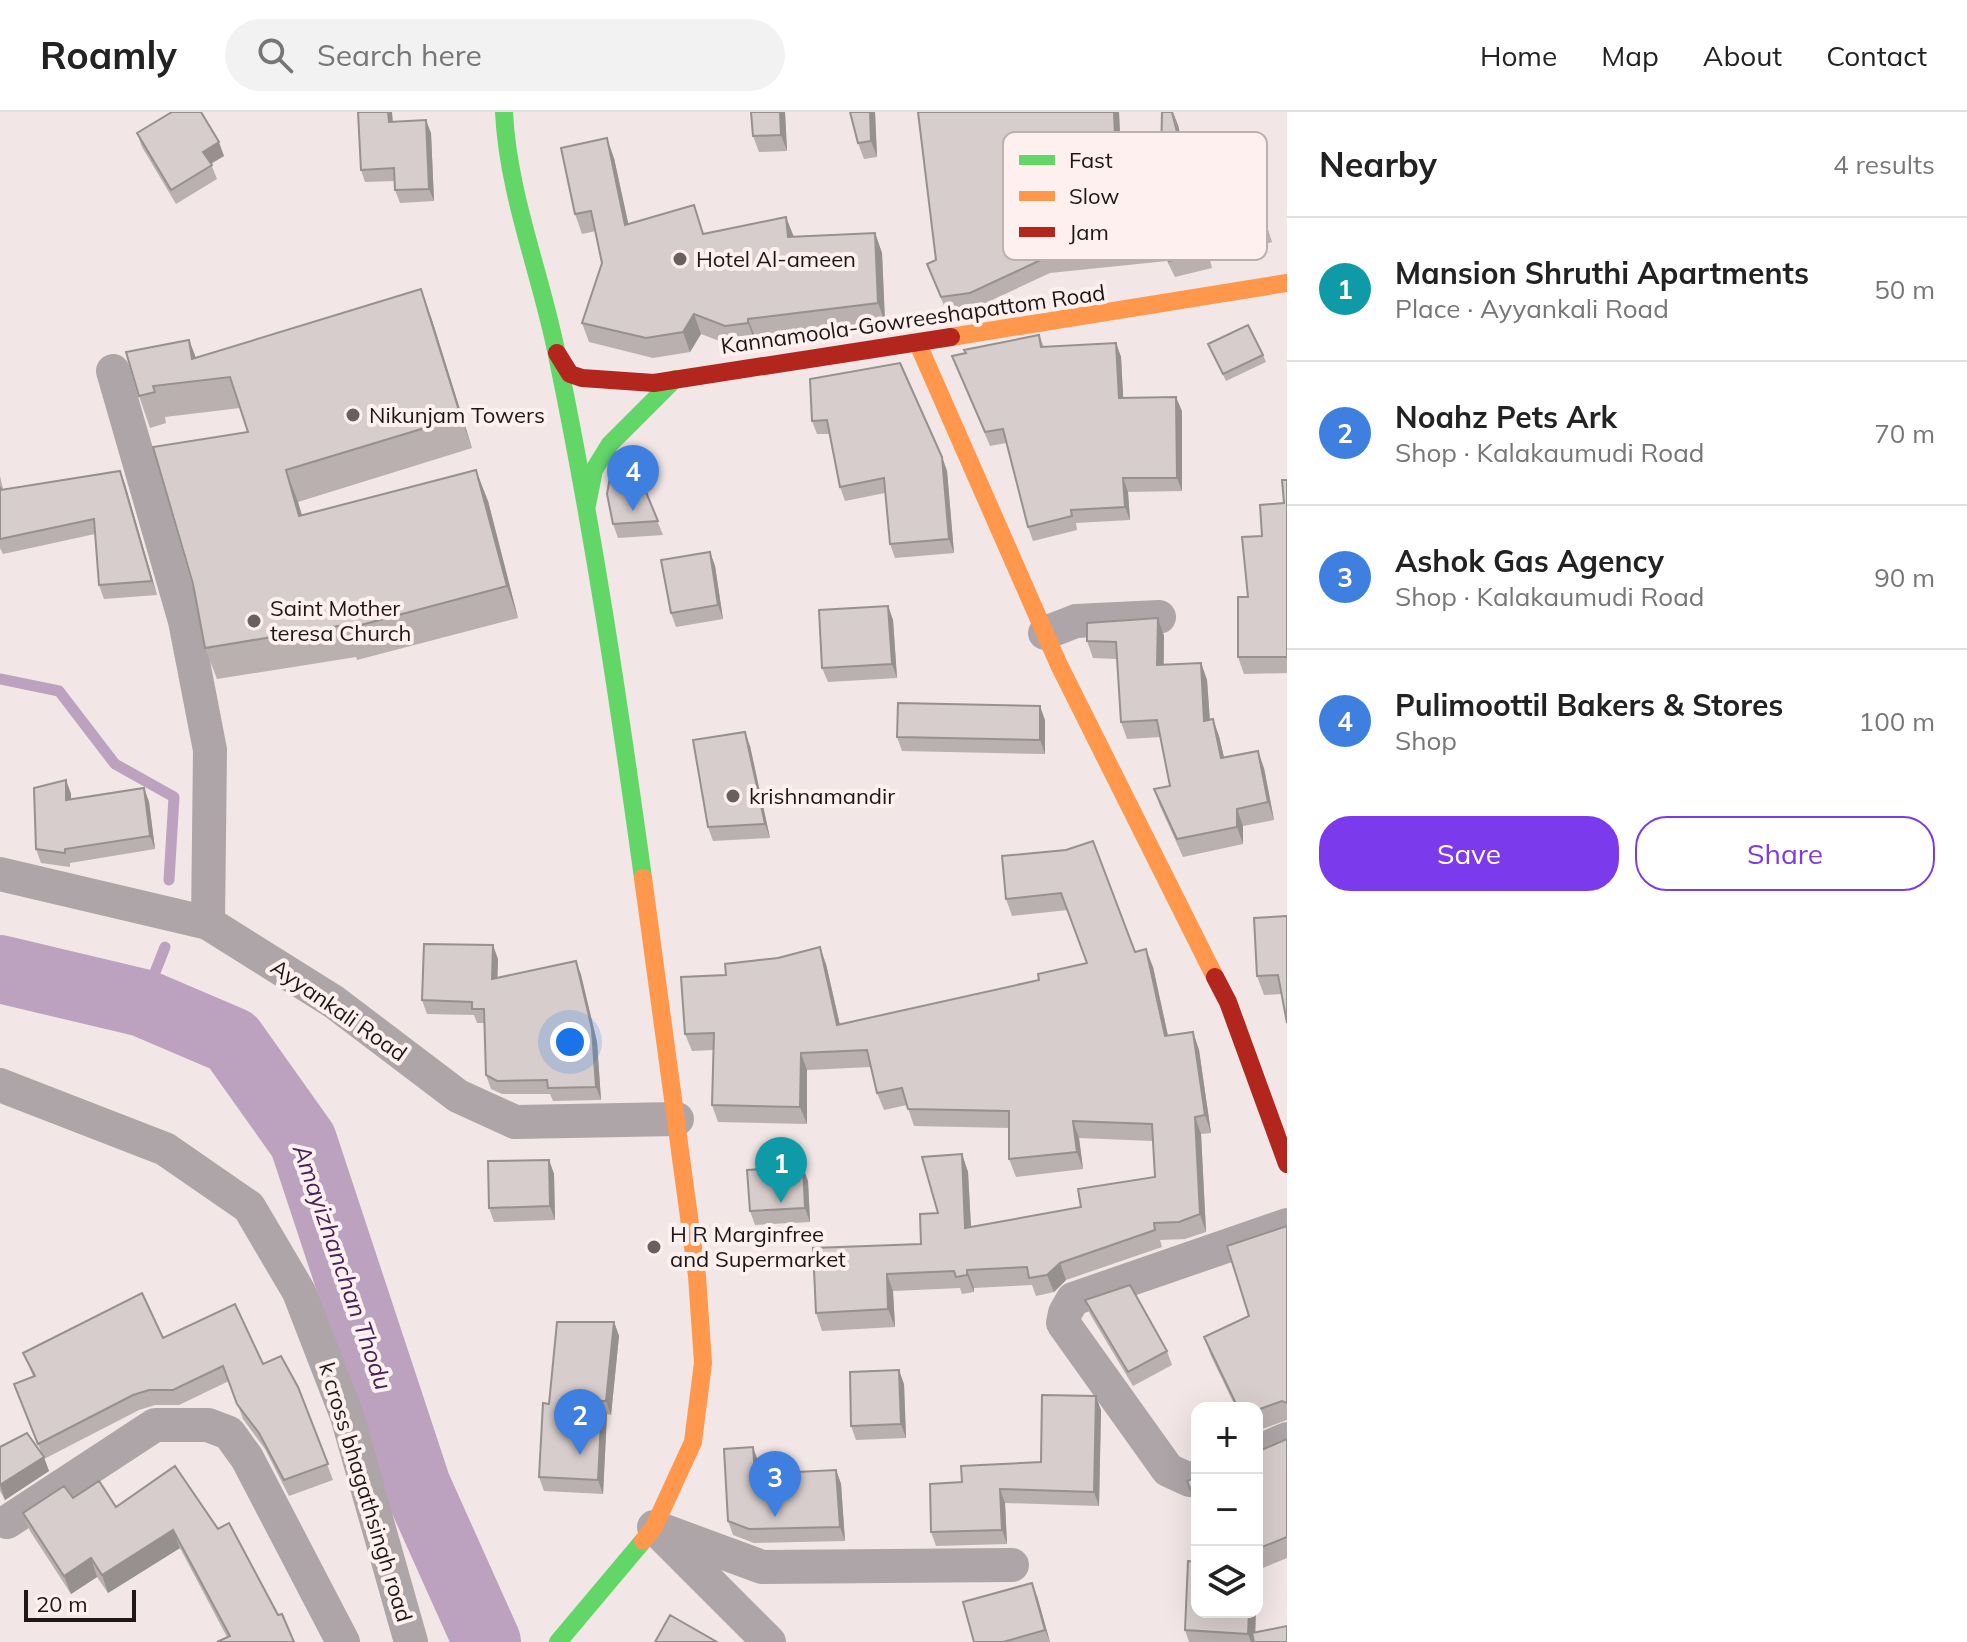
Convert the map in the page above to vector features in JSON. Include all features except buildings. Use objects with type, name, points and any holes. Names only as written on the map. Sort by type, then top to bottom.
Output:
[{"type":"main road","points":[[504,112],[506,151],[557,353],[584,516],[613,656],[697,1276],[703,1363],[693,1442],[654,1527],[600,1596],[558,1642]]},
{"type":"main road","name":"Kannamoola-Gowreeshapattom Road","points":[[557,353],[570,374],[582,378],[654,383],[918,344],[1287,283]]},
{"type":"main road","points":[[918,344],[1045,633],[1228,1002],[1287,1164]]},
{"type":"main road","points":[[584,516],[594,470],[610,444],[675,379]]},
{"type":"street","points":[[113,371],[185,621],[210,750],[208,923]]},
{"type":"street","points":[[1045,633],[1076,621],[1159,617]]},
{"type":"street","name":"Ayyankali Road","points":[[0,874],[208,923],[334,1002],[458,1096],[515,1122],[677,1119]]},
{"type":"street","name":"k cross bhagathsingh road","points":[[0,1085],[165,1149],[249,1207],[299,1292],[347,1416],[411,1642]]},
{"type":"street","points":[[1191,1480],[1168,1470],[1063,1323],[1065,1313],[1073,1299],[1287,1225]]},
{"type":"street","points":[[7,1522],[155,1425],[208,1425],[229,1433],[247,1458],[343,1642]]},
{"type":"street","points":[[1263,1449],[1287,1439]]},
{"type":"street","points":[[654,1527],[762,1567],[1012,1565]]},
{"type":"street","points":[[654,1527],[769,1642]]},
{"type":"waterway","points":[[0,679],[59,691],[115,764],[174,797],[169,880]]},
{"type":"waterway","points":[[143,1003],[165,947]]},
{"type":"waterway","name":"Amayizhanchan Thodu","points":[[0,969],[143,1003],[232,1041],[303,1141],[417,1486],[487,1642]]},
{"type":"traffic: fast","points":[[504,112],[512,174],[550,325],[594,551],[643,878]]},
{"type":"traffic: fast","points":[[587,505],[594,470],[610,444],[675,379]]},
{"type":"traffic: fast","points":[[558,1642],[643,1541]]},
{"type":"traffic: slow","points":[[951,337],[1287,283]]},
{"type":"traffic: slow","points":[[918,344],[1059,665],[1215,977]]},
{"type":"traffic: slow","points":[[643,878],[697,1276],[703,1363],[693,1442],[654,1527],[643,1541]]},
{"type":"traffic: jam","points":[[557,353],[570,374],[582,378],[654,383],[951,337]]},
{"type":"traffic: jam","points":[[1215,977],[1228,1002],[1287,1164]]},
{"type":"place","name":"Hotel Al-ameen","points":[[680,259]]},
{"type":"place","name":"Nikunjam Towers","points":[[353,415]]},
{"type":"place","name":"Pulimoottil Bakers & Stores","points":[[633,511]]},
{"type":"place","name":"Saint Mother teresa Church","points":[[254,621]]},
{"type":"place","name":"krishnamandir","points":[[733,796]]},
{"type":"place","name":"Mansion Shruthi Apartments","points":[[781,1203]]},
{"type":"place","name":"H R Marginfree and Supermarket","points":[[654,1247]]},
{"type":"place","name":"Noahz Pets Ark","points":[[580,1455]]},
{"type":"place","name":"Ashok Gas Agency","points":[[775,1517]]}]
